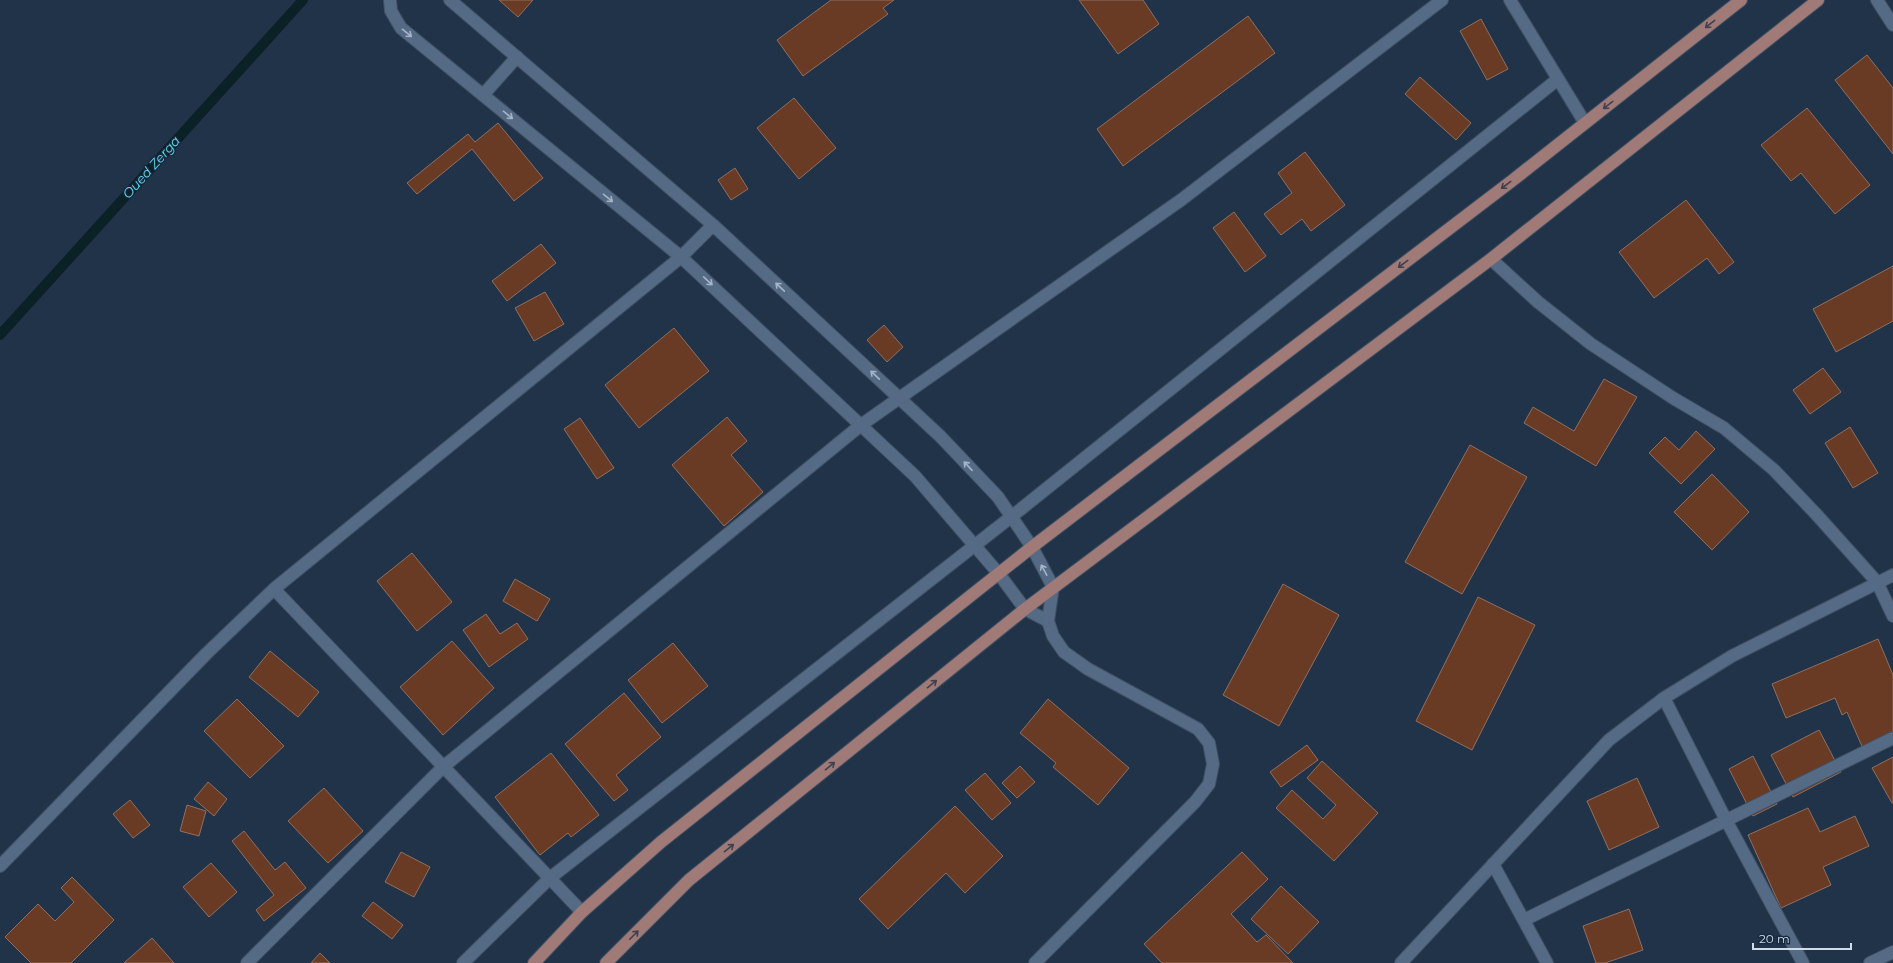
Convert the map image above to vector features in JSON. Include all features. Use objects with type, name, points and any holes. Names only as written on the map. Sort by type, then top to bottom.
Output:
[{"type":"main road","points":[[534,963],[582,912],[661,842],[1032,547],[1506,185],[1741,0]]},
{"type":"main road","points":[[606,963],[689,880],[1025,609],[1492,259],[1818,0]]},
{"type":"street","points":[[390,0],[391,11],[401,28],[681,257],[861,425],[915,476],[999,574],[1025,609],[1048,621]]},
{"type":"street","points":[[450,0],[713,225],[940,436],[998,497],[1032,547],[1054,587],[1048,621],[1053,636],[1064,652],[1088,669],[1198,729],[1209,743],[1213,764],[1208,784],[1195,802],[1035,963]]},
{"type":"street","points":[[247,963],[443,768],[861,425],[1181,200],[1442,0]]},
{"type":"street","points":[[1510,0],[1585,123]]},
{"type":"street","points":[[1877,0],[1893,25]]},
{"type":"street","points":[[483,95],[517,57]]},
{"type":"street","points":[[463,963],[550,878],[974,544],[1011,517],[1558,79]]},
{"type":"street","points":[[0,866],[206,654],[274,589],[681,257],[713,225]]},
{"type":"street","points":[[1492,259],[1538,302],[1591,344],[1673,398],[1730,433],[1779,476],[1877,582],[1893,616]]},
{"type":"street","points":[[1401,963],[1609,740],[1664,698],[1732,656],[1893,574]]},
{"type":"street","points":[[274,589],[443,768],[582,912]]},
{"type":"street","points":[[1664,698],[1726,820],[1803,963]]},
{"type":"street","points":[[1524,920],[1893,738]]},
{"type":"street","points":[[1493,864],[1547,963]]},
{"type":"street","points":[[1870,963],[1893,952]]},
{"type":"building","points":[[499,0],[533,0],[518,17]]},
{"type":"building","points":[[831,0],[894,0],[883,8],[888,14],[803,76],[777,40]]},
{"type":"building","points":[[1079,0],[1143,0],[1159,24],[1118,54]]},
{"type":"building","points":[[1248,16],[1275,53],[1123,166],[1097,129]]},
{"type":"building","points":[[1481,19],[1508,69],[1487,80],[1460,31]]},
{"type":"building","points":[[1867,55],[1893,88],[1893,154],[1835,80]]},
{"type":"building","points":[[1420,77],[1471,123],[1456,140],[1405,94]]},
{"type":"building","points":[[794,98],[836,148],[799,179],[757,128]]},
{"type":"building","points":[[1807,108],[1870,185],[1835,214],[1801,173],[1791,181],[1761,145]]},
{"type":"building","points":[[498,123],[543,178],[514,201],[472,149],[417,194],[407,183],[468,134],[475,142]]},
{"type":"building","points":[[1305,152],[1345,205],[1311,231],[1302,219],[1281,235],[1264,214],[1292,193],[1278,173]]},
{"type":"building","points":[[735,168],[748,189],[731,200],[718,180]]},
{"type":"building","points":[[1686,200],[1734,262],[1719,274],[1707,258],[1654,298],[1619,252]]},
{"type":"building","points":[[1234,212],[1266,256],[1245,272],[1213,228]]},
{"type":"building","points":[[541,244],[556,263],[507,301],[492,281]]},
{"type":"building","points":[[1893,266],[1893,321],[1836,352],[1813,309]]},
{"type":"building","points":[[545,292],[564,324],[534,341],[515,308]]},
{"type":"building","points":[[884,325],[903,347],[887,362],[867,340]]},
{"type":"building","points":[[674,328],[709,371],[639,428],[605,385]]},
{"type":"building","points":[[1823,368],[1841,392],[1810,414],[1793,390]]},
{"type":"building","points":[[1604,379],[1637,397],[1596,466],[1524,423],[1533,407],[1574,431]]},
{"type":"building","points":[[727,417],[747,441],[731,455],[763,492],[724,526],[672,465]]},
{"type":"building","points":[[580,418],[614,468],[597,479],[564,429]]},
{"type":"building","points":[[1850,427],[1878,473],[1853,488],[1825,443]]},
{"type":"building","points":[[1696,431],[1715,449],[1681,484],[1649,453],[1665,437],[1679,450]]},
{"type":"building","points":[[1470,445],[1527,477],[1462,594],[1405,562]]},
{"type":"building","points":[[1712,474],[1749,512],[1712,550],[1674,512]]},
{"type":"building","points":[[412,553],[452,602],[417,631],[377,581]]},
{"type":"building","points":[[515,579],[550,599],[537,621],[503,601]]},
{"type":"building","points":[[1283,584],[1339,615],[1279,726],[1223,695]]},
{"type":"building","points":[[1478,597],[1535,625],[1472,750],[1416,721]]},
{"type":"building","points":[[486,614],[500,634],[517,623],[528,639],[489,667],[463,630]]},
{"type":"building","points":[[1878,639],[1893,675],[1893,738],[1864,751],[1847,712],[1842,715],[1835,698],[1786,718],[1772,684]]},
{"type":"building","points":[[452,641],[494,688],[443,735],[400,687]]},
{"type":"building","points":[[673,643],[708,686],[662,723],[628,680]]},
{"type":"building","points":[[270,651],[319,692],[298,717],[249,677]]},
{"type":"building","points":[[624,693],[661,737],[616,775],[628,790],[614,801],[565,744]]},
{"type":"building","points":[[237,699],[284,746],[250,778],[204,731]]},
{"type":"building","points":[[1048,699],[1129,768],[1098,805],[1053,767],[1056,763],[1020,733]]},
{"type":"building","points":[[1819,730],[1841,772],[1793,797],[1771,755]]},
{"type":"building","points":[[1307,745],[1318,760],[1281,787],[1270,772]]},
{"type":"building","points":[[551,753],[599,815],[571,837],[568,833],[540,855],[495,797]]},
{"type":"building","points":[[1753,756],[1777,804],[1753,816],[1729,769]]},
{"type":"building","points":[[1893,757],[1893,803],[1892,803],[1872,768]]},
{"type":"building","points":[[1322,761],[1378,813],[1334,861],[1276,808],[1292,790],[1323,819],[1336,805],[1307,778]]},
{"type":"building","points":[[1020,766],[1035,782],[1017,798],[1002,783]]},
{"type":"building","points":[[985,773],[1011,803],[992,820],[965,790]]},
{"type":"building","points":[[1637,778],[1659,827],[1609,850],[1587,801]]},
{"type":"building","points":[[208,782],[227,799],[214,816],[194,799]]},
{"type":"building","points":[[324,788],[363,831],[328,863],[288,821]]},
{"type":"building","points":[[130,800],[150,825],[133,838],[113,814]]},
{"type":"building","points":[[187,805],[206,811],[199,836],[180,831]]},
{"type":"building","points":[[955,806],[1003,856],[965,893],[946,873],[888,929],[859,899]]},
{"type":"building","points":[[1808,808],[1820,832],[1855,816],[1869,846],[1823,867],[1831,885],[1781,908],[1748,835]]},
{"type":"building","points":[[244,831],[275,870],[285,862],[306,888],[264,921],[256,910],[274,895],[232,841]]},
{"type":"building","points":[[401,852],[430,867],[414,897],[385,882]]},
{"type":"building","points":[[1242,852],[1268,879],[1231,914],[1257,942],[1266,935],[1293,963],[1162,963],[1144,944]]},
{"type":"building","points":[[211,863],[237,892],[209,917],[183,887]]},
{"type":"building","points":[[72,877],[114,920],[71,963],[31,963],[5,937],[38,904],[55,921],[74,902],[61,888]]},
{"type":"building","points":[[1281,886],[1319,922],[1288,954],[1251,919]]},
{"type":"building","points":[[373,902],[403,925],[392,939],[362,916]]},
{"type":"building","points":[[1629,909],[1643,950],[1605,963],[1596,963],[1583,926]]},
{"type":"building","points":[[152,938],[174,963],[124,963]]},
{"type":"building","points":[[320,953],[330,963],[311,963]]},
{"type":"waterway","name":"Oued Zerga","points":[[0,335],[303,0]]}]
